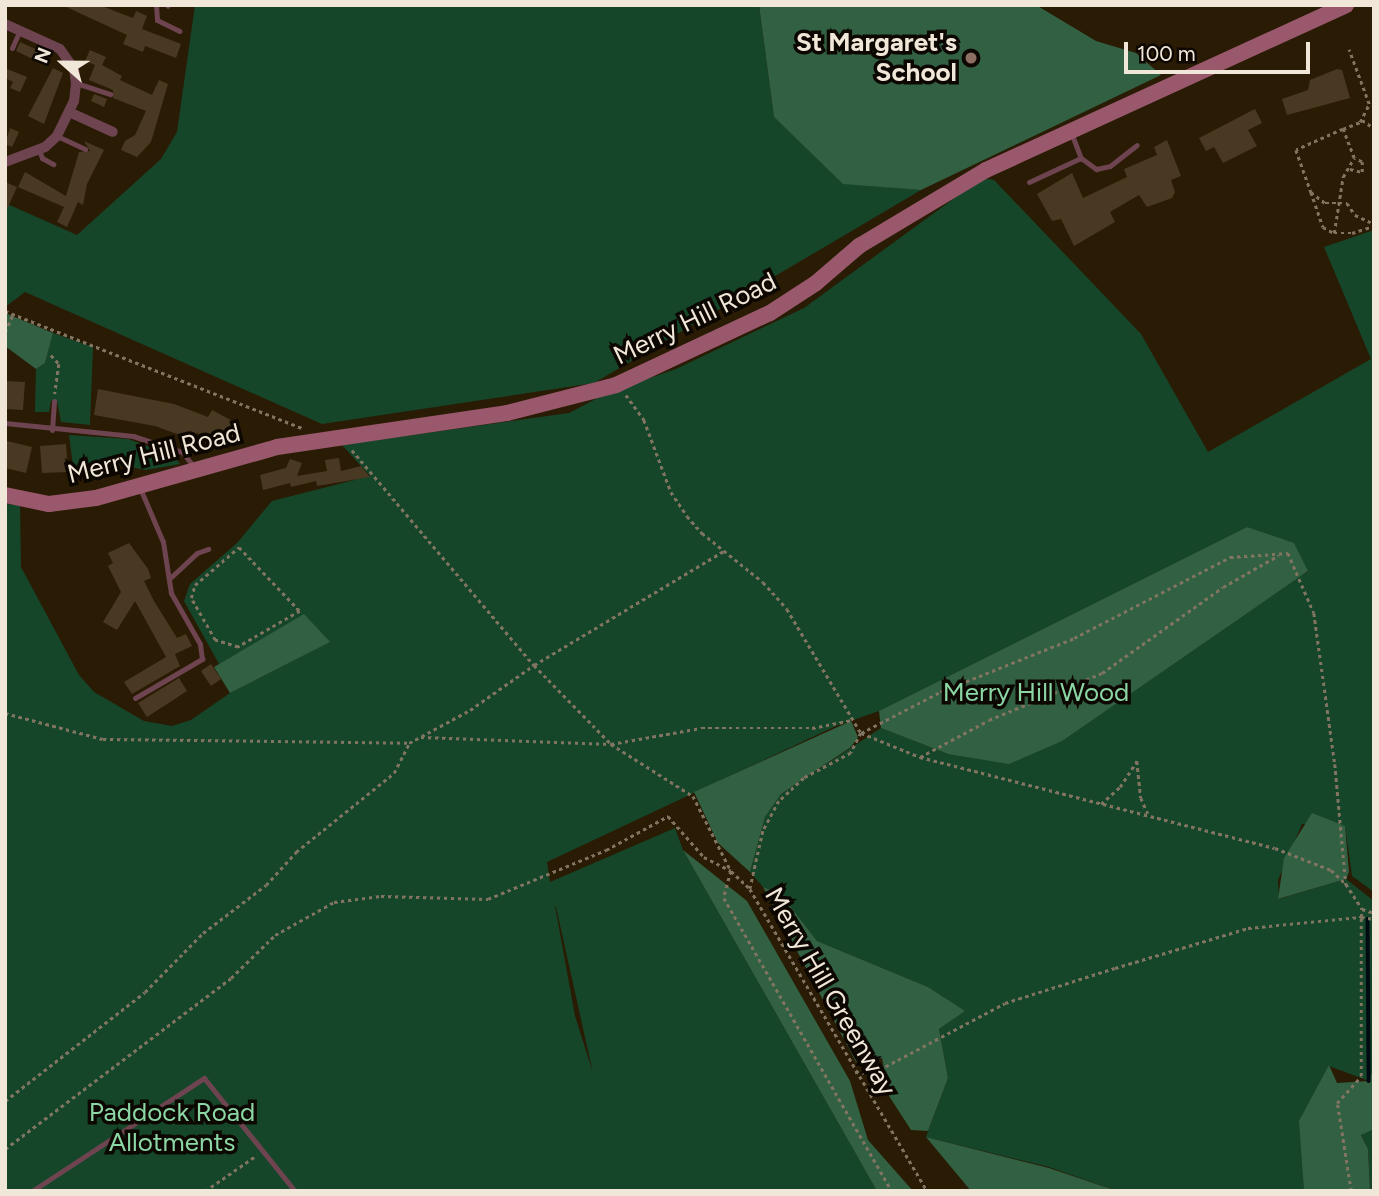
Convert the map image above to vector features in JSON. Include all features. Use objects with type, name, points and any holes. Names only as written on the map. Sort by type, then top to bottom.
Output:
[{"type":"street","name":"Merry Hill Road","points":[[5,495],[49,504],[140,488],[321,439],[507,413],[616,385],[770,313],[913,212],[986,170],[1346,5]]},
{"type":"street","points":[[5,24],[60,48],[74,69],[76,83],[69,112],[57,136],[38,149],[6,163]]},
{"type":"street","points":[[69,112],[113,132]]},
{"type":"lane","points":[[156,5],[160,23],[180,31]]},
{"type":"lane","points":[[12,48],[19,30]]},
{"type":"lane","points":[[76,83],[110,94]]},
{"type":"lane","points":[[1071,132],[1081,158],[1097,169],[1121,159],[1136,145]]},
{"type":"lane","points":[[57,136],[85,149]]},
{"type":"lane","points":[[38,149],[43,158],[53,164]]},
{"type":"lane","points":[[1028,182],[1081,158]]},
{"type":"lane","points":[[52,430],[54,401]]},
{"type":"lane","points":[[5,422],[157,443],[183,452],[197,471]]},
{"type":"lane","points":[[135,698],[202,659],[200,644],[171,593],[163,542],[140,488]]},
{"type":"lane","points":[[169,579],[197,553],[208,549]]},
{"type":"lane","points":[[32,1191],[204,1078],[295,1191]]},
{"type":"path","points":[[1126,5],[1151,5]]},
{"type":"path","points":[[1349,51],[1369,104],[1362,120],[1296,150],[1323,227],[1334,233],[1374,225]]},
{"type":"path","points":[[1362,120],[1374,128]]},
{"type":"path","points":[[1343,129],[1354,158],[1364,167],[1357,173],[1350,169]]},
{"type":"path","points":[[1334,233],[1343,177],[1354,158]]},
{"type":"path","points":[[1311,192],[1325,203],[1341,201],[1374,225]]},
{"type":"path","points":[[5,311],[301,427],[321,439]]},
{"type":"path","points":[[5,332],[13,314]]},
{"type":"path","points":[[51,355],[59,364],[54,401]]},
{"type":"path","points":[[616,385],[644,420],[671,492],[702,533],[763,582],[787,609],[861,733],[920,757],[1275,848],[1331,870],[1346,884],[1362,909],[1374,913]]},
{"type":"path","points":[[344,436],[345,444],[534,665],[611,744],[694,796],[732,872],[724,898],[892,1191]]},
{"type":"path","points":[[239,547],[300,611],[238,647],[215,640],[191,598],[195,585],[239,547]]},
{"type":"path","points":[[5,713],[103,739],[409,743],[470,710],[534,665],[724,551]]},
{"type":"path","points":[[920,757],[989,720],[1102,673],[1212,595],[1281,554]]},
{"type":"path","points":[[861,733],[940,692],[1074,638],[1230,557],[1288,554],[1314,613],[1335,764],[1346,884]]},
{"type":"path","points":[[421,737],[611,744],[701,729],[812,727],[846,718],[855,720]]},
{"type":"path","name":"Merry Hill Greenway","points":[[861,733],[851,753],[804,778],[779,801],[763,831],[750,889],[927,1191]]},
{"type":"path","points":[[5,1101],[145,992],[203,933],[266,885],[296,852],[394,773],[409,743]]},
{"type":"path","points":[[1101,804],[1120,787],[1137,761],[1141,799],[1148,815]]},
{"type":"path","points":[[5,1149],[231,978],[275,935],[334,902],[381,896],[488,899],[606,850],[668,816],[704,857],[732,872],[750,889]]},
{"type":"path","points":[[1351,1191],[1337,1103],[1361,1076],[1362,909]]},
{"type":"path","points":[[855,1072],[873,1073],[1005,1003],[1248,928],[1361,916],[1374,919]]},
{"type":"path","points":[[205,1191],[262,1149]]},
{"type":"green space","points":[[195,5],[759,5],[774,117],[843,183],[921,190],[594,383],[322,424],[25,292],[5,307],[5,203],[77,235],[161,159],[177,132]]},
{"type":"green space","points":[[759,5],[1036,5],[1096,41],[1136,53],[1161,75],[921,190],[843,184],[774,117]]},
{"type":"green space","name":"Paddock Road Allotments","points":[[982,178],[994,180],[1141,334],[1208,452],[1371,359],[1324,247],[1374,230],[1374,892],[1352,876],[1345,826],[1302,824],[1278,880],[1279,899],[1346,879],[1374,901],[1374,1065],[1369,1081],[1329,1066],[1303,1172],[1304,1191],[1117,1191],[1049,1167],[926,1137],[948,1078],[939,1029],[964,1011],[928,987],[817,941],[781,894],[763,887],[750,872],[765,817],[781,794],[881,728],[948,754],[1308,572],[1247,527],[879,711],[836,726],[547,862],[550,882],[675,828],[683,850],[877,1191],[5,1191],[5,504],[20,505],[21,567],[79,675],[94,692],[144,721],[172,726],[191,720],[230,693],[329,642],[304,615],[219,664],[184,601],[190,584],[237,543],[272,501],[370,476],[342,445],[569,413],[609,392],[676,369],[804,308]],"holes":[[[556,907],[593,1073],[575,1016]]]},
{"type":"green space","points":[[5,313],[53,333],[45,363],[36,369],[5,346]]},
{"type":"green space","points":[[53,333],[93,347],[90,425],[61,422],[57,401],[51,401],[49,412],[35,412],[36,369],[45,363]]},
{"type":"green space","points":[[69,435],[128,439],[174,456],[180,464],[146,470],[109,463],[82,469],[73,466]]},
{"type":"green space","name":"Merry Hill Wood","points":[[1247,527],[1294,543],[1308,571],[1062,741],[1009,764],[948,754],[881,728],[879,711]]},
{"type":"green space","points":[[304,614],[330,642],[230,693],[214,667]]},
{"type":"green space","points":[[851,721],[858,737],[851,747],[781,794],[765,817],[750,872],[718,843],[694,792]]},
{"type":"green space","points":[[1312,813],[1345,826],[1349,872],[1346,879],[1278,899],[1284,858]]},
{"type":"green space","points":[[683,850],[747,901],[850,1081],[868,1140],[913,1191],[877,1191]]},
{"type":"green space","points":[[763,887],[781,894],[817,941],[928,987],[965,1011],[939,1029],[948,1078],[928,1131],[911,1130],[889,1096],[882,1058],[856,1062]]},
{"type":"green space","points":[[1329,1065],[1337,1083],[1369,1081],[1374,1065],[1374,1129],[1361,1135],[1368,1149],[1370,1191],[1304,1191],[1299,1121]]},
{"type":"green space","points":[[1374,1129],[1374,1191],[1370,1191],[1368,1149],[1361,1134]]},
{"type":"green space","points":[[926,1137],[1049,1168],[1117,1191],[971,1191]]},
{"type":"building","points":[[62,5],[99,5],[133,18],[136,11],[147,16],[142,29],[181,44],[176,58],[145,46],[143,52],[123,44],[127,35]]},
{"type":"building","points":[[20,42],[44,53],[39,62],[16,51]]},
{"type":"building","points":[[90,50],[106,57],[102,65],[122,76],[120,80],[152,95],[159,80],[168,84],[151,142],[137,157],[121,150],[125,141],[135,135],[146,111],[113,98],[113,90],[89,80],[95,65],[85,61]]},
{"type":"building","points":[[5,68],[27,77],[20,92],[10,88],[13,82],[5,78]]},
{"type":"building","points":[[53,68],[63,73],[44,124],[28,116]]},
{"type":"building","points":[[1337,69],[1342,70],[1350,98],[1287,115],[1282,99],[1308,90],[1310,80]]},
{"type":"building","points":[[94,94],[107,99],[104,107],[91,101]]},
{"type":"building","points":[[1255,109],[1262,123],[1248,130],[1257,146],[1223,163],[1214,147],[1206,151],[1199,138]]},
{"type":"building","points":[[10,128],[19,132],[12,147],[5,144]]},
{"type":"building","points":[[1167,140],[1181,176],[1171,180],[1175,192],[1172,198],[1147,207],[1139,195],[1110,212],[1115,222],[1074,246],[1061,219],[1052,221],[1037,194],[1072,173],[1083,198],[1127,177],[1124,169],[1157,155],[1154,147]]},
{"type":"building","points":[[84,141],[104,150],[87,184],[83,205],[78,202],[67,227],[57,222],[64,207],[18,187],[25,172],[66,196],[79,152],[90,151]]},
{"type":"building","points":[[5,182],[17,187],[5,214]]},
{"type":"building","points":[[5,381],[25,382],[23,410],[5,409]]},
{"type":"building","points":[[98,389],[174,404],[208,417],[212,410],[240,425],[230,444],[224,441],[222,445],[197,433],[188,438],[155,426],[94,415]]},
{"type":"building","points":[[7,441],[32,447],[26,473],[5,468]]},
{"type":"building","points":[[66,444],[68,472],[42,473],[40,446]]},
{"type":"building","points":[[339,458],[341,471],[361,466],[370,477],[317,486],[316,481],[291,487],[290,483],[263,490],[260,475],[286,468],[290,459],[302,463],[297,476],[327,471],[325,460]]},
{"type":"building","points":[[129,543],[148,569],[151,578],[144,581],[154,601],[177,638],[186,634],[192,646],[175,654],[180,666],[132,694],[124,682],[166,657],[135,601],[117,630],[103,622],[121,592],[108,566],[113,563],[108,553]]},
{"type":"building","points":[[211,664],[221,679],[211,686],[201,671]]},
{"type":"building","points":[[179,678],[187,691],[147,717],[138,703]]},
{"type":"waterway","points":[[1368,919],[1369,1081]]},
{"type":"place","name":"St Margaret's School","points":[[971,58]]}]
